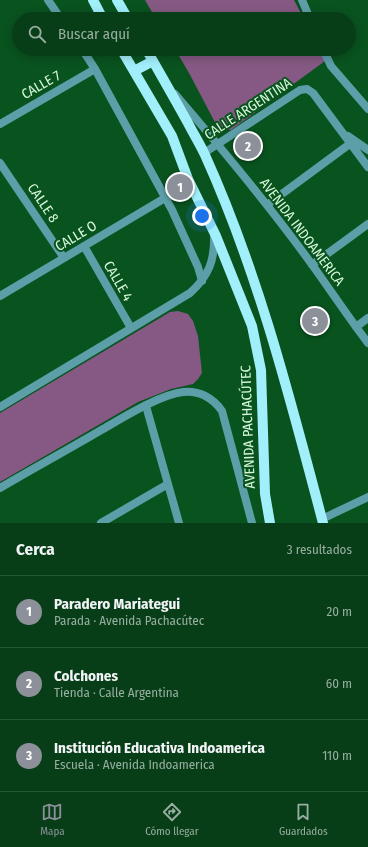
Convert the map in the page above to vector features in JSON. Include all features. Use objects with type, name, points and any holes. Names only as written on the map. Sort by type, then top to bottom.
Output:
[{"type":"main road","points":[[93,0],[100,12]]},
{"type":"main road","points":[[116,0],[124,12]]},
{"type":"main road","name":"AVENIDA PACHACÚTEC","points":[[125,56],[172,136],[188,178],[214,232],[252,326],[259,356],[262,384],[265,494],[270,523]]},
{"type":"main road","points":[[150,56],[204,153],[240,241],[259,294],[324,522]]},
{"type":"main road","points":[[134,71],[153,61]]},
{"type":"street","points":[[48,0],[57,12]]},
{"type":"street","points":[[302,0],[307,12]]},
{"type":"street","points":[[87,56],[96,68],[165,198],[186,240],[198,267],[202,281]]},
{"type":"street","points":[[326,56],[331,66],[368,109]]},
{"type":"street","name":"CALLE 7","points":[[0,124],[96,68]]},
{"type":"street","name":"AVENIDA INDOAMERICA","points":[[167,84],[267,205],[368,343]]},
{"type":"street","name":"CALLE ARGENTINA","points":[[204,153],[300,90],[307,89],[313,93],[341,130]]},
{"type":"street","points":[[341,130],[368,167]]},
{"type":"street","points":[[341,130],[368,150]]},
{"type":"street","points":[[267,205],[350,143]]},
{"type":"street","name":"CALLE 8","points":[[0,163],[64,258]]},
{"type":"street","name":"CALLE O","points":[[0,296],[165,198]]},
{"type":"street","points":[[312,265],[368,224]]},
{"type":"street","points":[[0,407],[190,293],[202,281],[210,267],[213,256],[214,232]]},
{"type":"street","name":"CALLE 4","points":[[84,246],[131,328]]},
{"type":"street","points":[[356,327],[368,318]]},
{"type":"street","name":"AVENIDA PACHACÚTEC","points":[[146,406],[176,393],[184,392],[195,392],[204,395],[218,404],[222,411],[252,523]]},
{"type":"street","points":[[0,488],[146,406],[179,523]]},
{"type":"street","points":[[101,523],[168,484]]},
{"type":"street","points":[[324,522],[368,497]]},
{"type":"shaded area","points":[[145,0],[294,0],[300,12],[152,12]]},
{"type":"shaded area","points":[[179,56],[322,56],[325,61],[231,130],[218,128]]},
{"type":"shaded area","points":[[178,311],[188,314],[193,321],[198,336],[202,373],[193,384],[171,389],[138,402],[0,482],[0,413],[170,312]]},
{"type":"building","points":[[252,135],[259,145],[244,157],[236,146]]},
{"type":"place","name":"Colchones","points":[[248,146]]},
{"type":"place","name":"Paradero Mariategui","points":[[180,187]]},
{"type":"place","name":"Institución Educativa Indoamerica","points":[[315,321]]}]
